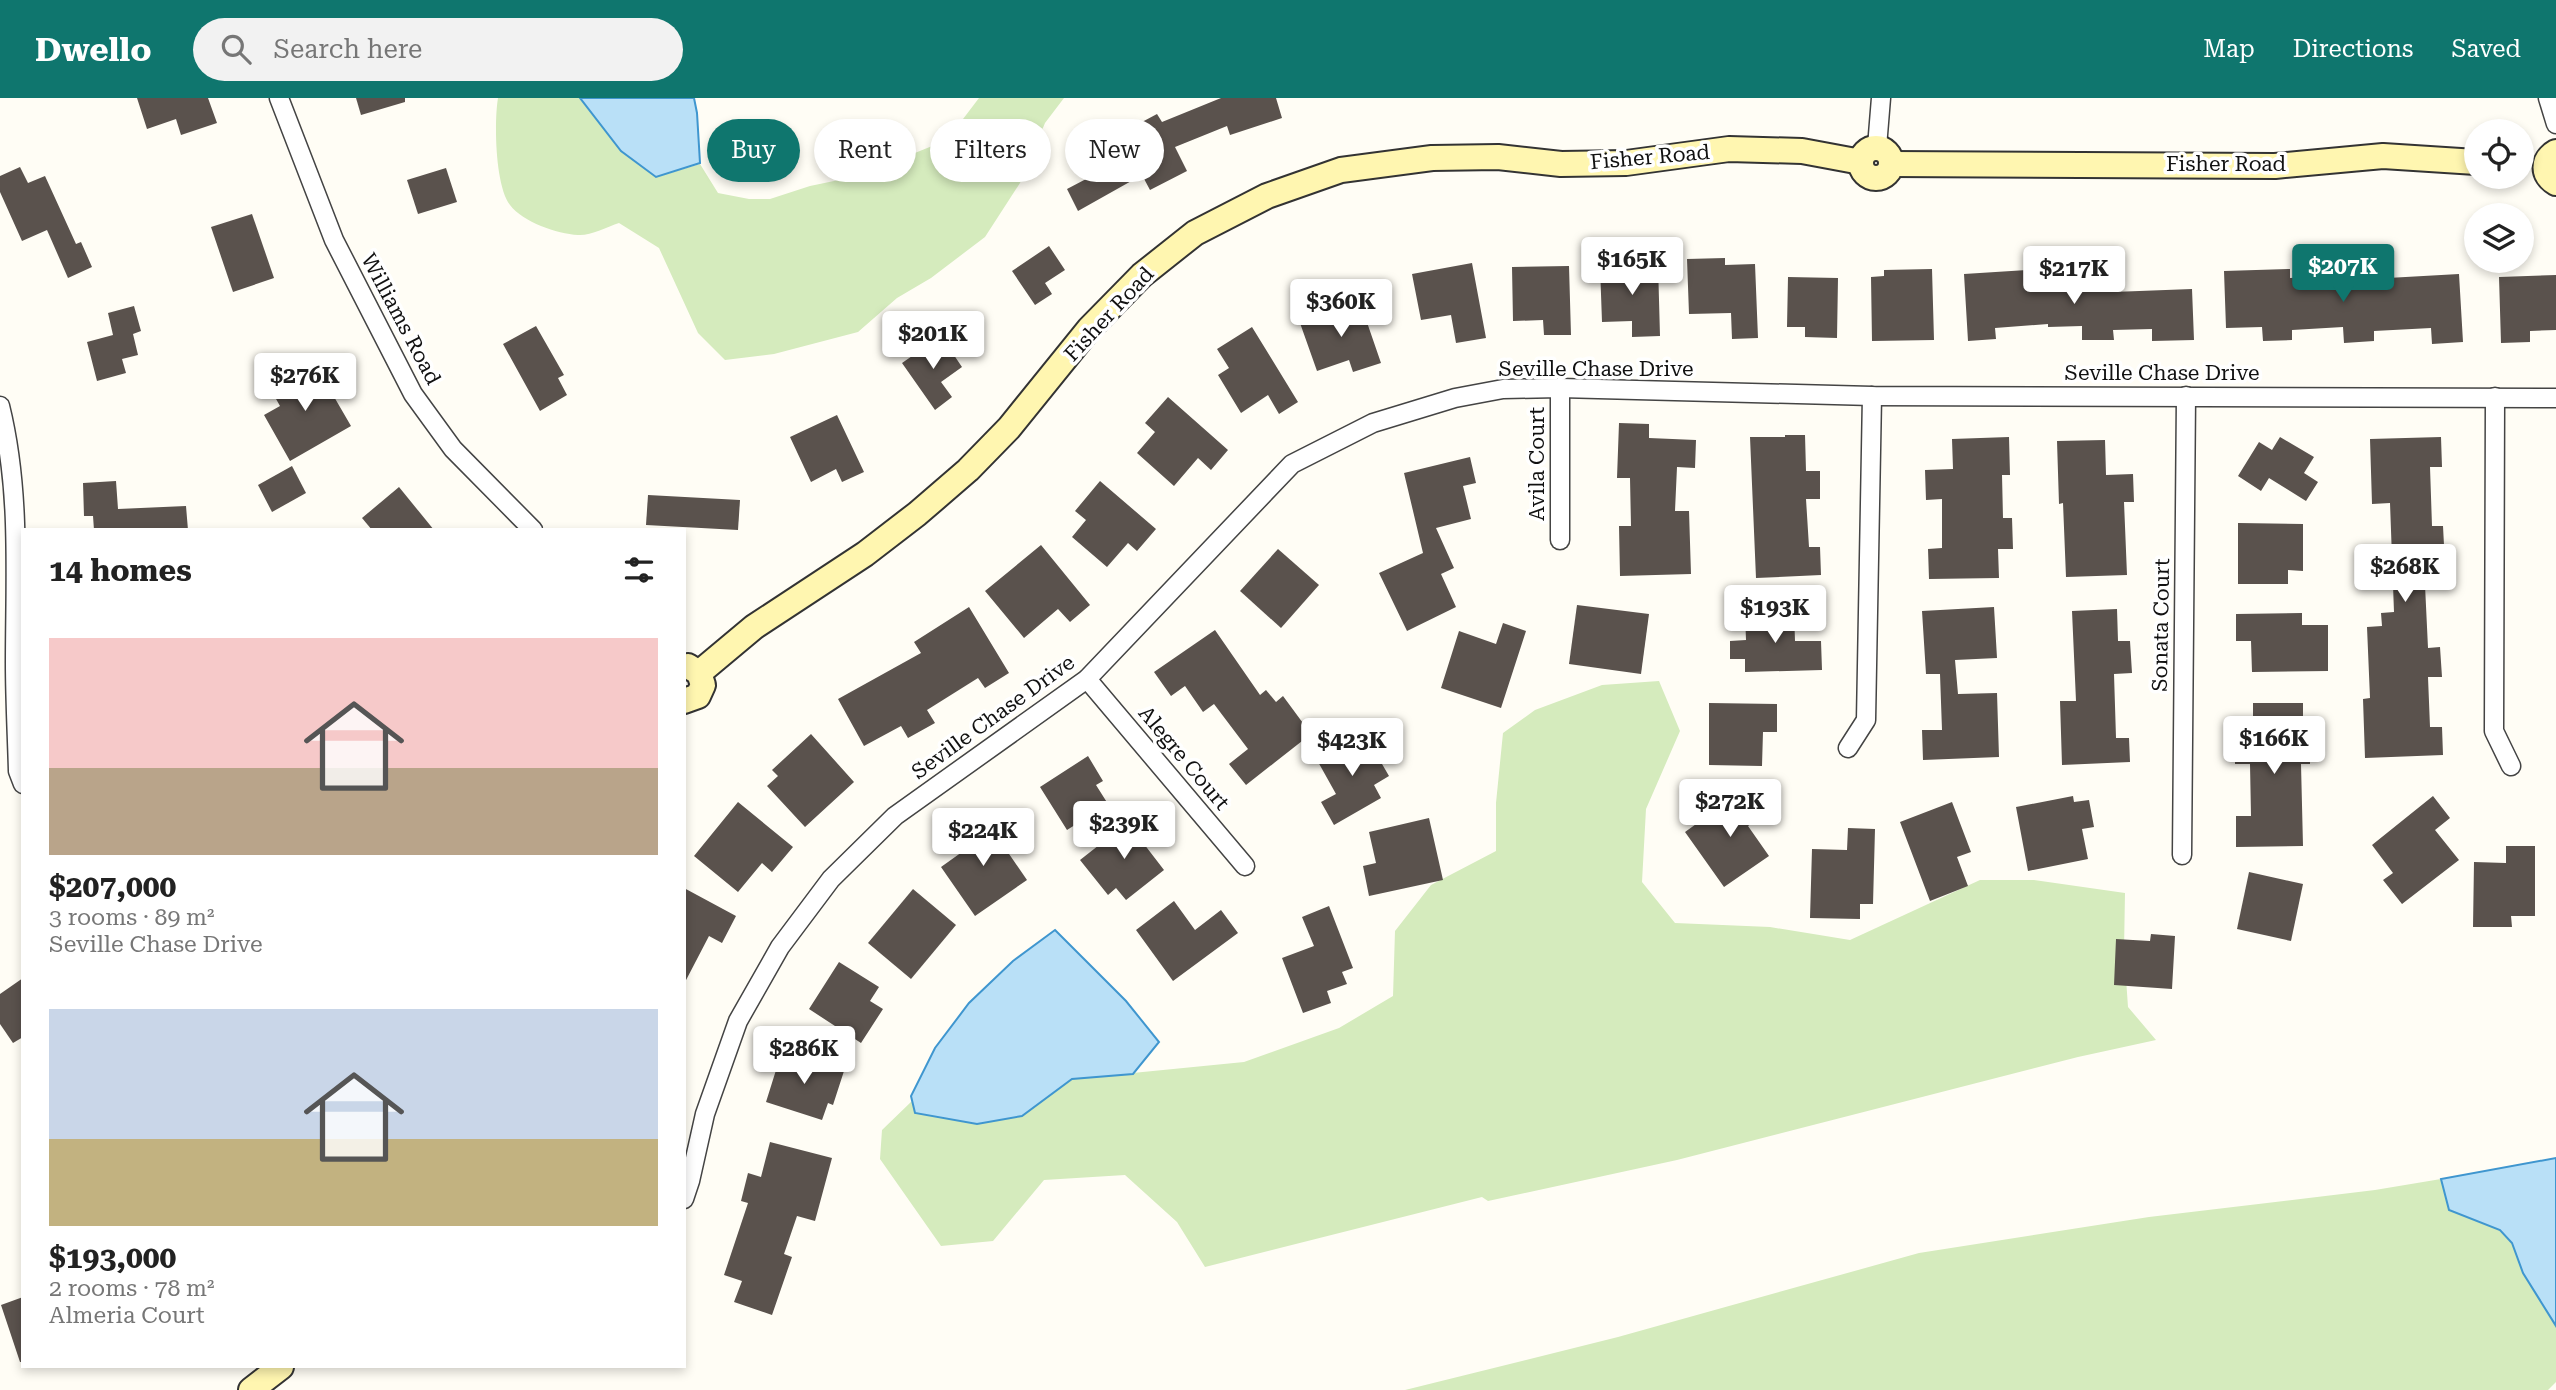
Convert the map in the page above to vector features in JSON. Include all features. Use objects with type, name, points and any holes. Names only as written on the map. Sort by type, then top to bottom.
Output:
[{"type":"street","name":"Williams Road","points":[[279,98],[334,240],[413,394],[453,449],[531,528]]},
{"type":"street","points":[[1876,158],[1881,98]]},
{"type":"street","points":[[2548,98],[2556,124]]},
{"type":"street","name":"Fisher Road","points":[[686,701],[694,699],[701,691],[703,680],[692,669],[865,554],[968,470],[1009,428],[1089,330],[1142,275],[1195,233],[1267,196],[1341,170],[1432,158],[1498,157],[1561,164],[1626,163],[1729,149],[1802,151],[1876,158],[2274,166],[2383,156],[2464,161]]},
{"type":"street","name":"Avila Court","points":[[1560,388],[1560,540]]},
{"type":"street","name":"Seville Chase Drive","points":[[686,1193],[705,1114],[738,1021],[780,947],[831,879],[895,816],[1087,679],[1292,464],[1373,423],[1455,398],[1503,389],[1872,396],[2556,397]]},
{"type":"street","points":[[1848,748],[1866,720],[1872,396]]},
{"type":"street","name":"Sonata Court","points":[[2182,855],[2186,396]]},
{"type":"street","points":[[2495,397],[2494,731],[2511,766]]},
{"type":"street","points":[[0,406],[9,441],[17,539],[15,664],[18,771],[21,779]]},
{"type":"street","name":"Alegre Court","points":[[1087,679],[1245,866]]},
{"type":"street","points":[[251,1390],[280,1368]]},
{"type":"green space","points":[[498,98],[580,98],[656,177],[700,164],[707,175],[707,182],[711,182],[718,193],[749,199],[770,199],[829,182],[916,182],[916,153],[930,147],[930,182],[1020,182],[985,237],[931,278],[897,298],[858,332],[774,354],[725,360],[698,333],[659,248],[619,223],[588,234],[570,234],[532,222],[510,205],[501,183],[496,122]]},
{"type":"green space","points":[[979,98],[1064,98],[1048,119],[963,119]]},
{"type":"green space","points":[[1659,681],[1680,731],[1646,809],[1642,882],[1675,923],[1770,927],[1850,940],[1980,880],[2034,880],[2125,893],[2124,950],[2128,1007],[2156,1040],[2078,1057],[1677,1160],[1488,1201],[1482,1197],[1205,1267],[1177,1222],[1125,1175],[1044,1180],[993,1241],[941,1246],[880,1159],[882,1130],[912,1101],[915,1113],[1022,1116],[1072,1079],[1244,1062],[1339,1028],[1393,996],[1395,931],[1431,885],[1496,851],[1496,803],[1503,733],[1535,710],[1602,685]]},
{"type":"green space","points":[[2441,1179],[2449,1210],[2500,1230],[2512,1243],[2523,1273],[2556,1326],[2556,1382],[2548,1390],[1405,1390],[1618,1337],[1919,1253],[2149,1217],[2375,1190]]},
{"type":"water","points":[[580,98],[694,98],[700,163],[656,177],[621,151]]},
{"type":"water","points":[[1055,930],[1126,1001],[1159,1042],[1133,1074],[1072,1079],[1022,1116],[977,1124],[915,1113],[911,1096],[935,1048],[969,1003],[1013,961]]},
{"type":"water","points":[[2556,1158],[2556,1326],[2523,1273],[2512,1243],[2500,1230],[2449,1210],[2441,1179]]},
{"type":"building","points":[[137,98],[208,98],[217,123],[181,135],[176,119],[147,129]]},
{"type":"building","points":[[356,98],[405,98],[405,102],[361,115]]},
{"type":"building","points":[[1221,98],[1276,98],[1282,118],[1230,135],[1227,126],[1175,147],[1187,171],[1150,190],[1146,182],[1164,182],[1164,121]]},
{"type":"building","points":[[1157,114],[1160,119],[1148,119]]},
{"type":"building","points":[[20,167],[28,183],[45,176],[76,244],[81,242],[92,267],[68,278],[47,230],[22,241],[0,192],[0,176]]},
{"type":"building","points":[[446,168],[457,202],[418,214],[407,180]]},
{"type":"building","points":[[1080,182],[1130,182],[1078,211],[1067,189]]},
{"type":"building","points":[[252,214],[274,278],[233,292],[211,227]]},
{"type":"building","points":[[1049,246],[1065,270],[1045,283],[1052,294],[1035,305],[1012,271]]},
{"type":"building","points":[[1725,258],[1725,265],[1755,264],[1758,338],[1732,339],[1731,313],[1689,314],[1687,259]]},
{"type":"building","points":[[1472,263],[1486,338],[1456,343],[1451,315],[1421,320],[1412,274]]},
{"type":"building","points":[[1658,264],[1660,336],[1632,337],[1632,321],[1602,322],[1600,266]]},
{"type":"building","points":[[1569,266],[1571,335],[1544,335],[1543,320],[1513,321],[1512,267]]},
{"type":"building","points":[[1932,269],[1934,340],[1872,341],[1871,277],[1884,276],[1884,270]]},
{"type":"building","points":[[2290,269],[2290,278],[2370,274],[2370,279],[2459,274],[2463,342],[2432,344],[2431,328],[2374,331],[2374,341],[2344,343],[2343,327],[2292,330],[2292,340],[2263,341],[2262,327],[2226,328],[2224,271]]},
{"type":"building","points":[[2027,270],[2028,283],[2061,283],[2061,271],[2112,271],[2113,292],[2192,289],[2194,340],[2152,341],[2152,329],[2113,330],[2114,340],[2082,340],[2082,326],[2048,327],[2048,324],[1995,328],[1996,339],[1968,341],[1964,274]]},
{"type":"building","points":[[2556,275],[2556,330],[2530,331],[2530,342],[2501,343],[2499,277]]},
{"type":"building","points":[[1788,277],[1838,278],[1837,338],[1805,337],[1805,327],[1787,327]]},
{"type":"building","points":[[1360,302],[1381,363],[1353,372],[1349,360],[1317,371],[1300,323]]},
{"type":"building","points":[[134,306],[141,331],[133,334],[138,355],[122,359],[126,373],[97,381],[87,342],[113,335],[108,313]]},
{"type":"building","points":[[536,326],[564,375],[558,378],[567,395],[540,411],[503,344]]},
{"type":"building","points":[[1252,327],[1298,402],[1279,414],[1268,395],[1241,413],[1218,375],[1229,368],[1217,349]]},
{"type":"building","points":[[941,336],[962,367],[941,382],[952,397],[935,410],[902,363]]},
{"type":"building","points":[[315,364],[351,426],[290,461],[264,415],[280,406],[271,390]]},
{"type":"building","points":[[1168,397],[1228,450],[1211,470],[1198,458],[1174,486],[1137,453],[1155,432],[1145,423]]},
{"type":"building","points":[[837,415],[864,472],[842,482],[836,469],[811,482],[790,437]]},
{"type":"building","points":[[1619,423],[1649,424],[1649,438],[1696,440],[1695,468],[1677,467],[1675,511],[1689,511],[1691,574],[1620,576],[1619,526],[1631,526],[1630,478],[1617,478]]},
{"type":"building","points":[[1805,435],[1806,471],[1820,471],[1820,499],[1806,499],[1809,547],[1820,547],[1821,575],[1756,578],[1750,437]]},
{"type":"building","points":[[2009,437],[2010,475],[2002,475],[2003,518],[2012,518],[2013,549],[1998,549],[1999,578],[1929,579],[1928,549],[1942,548],[1942,499],[1926,500],[1925,470],[1953,469],[1952,439]]},
{"type":"building","points":[[2280,437],[2314,457],[2304,473],[2318,482],[2306,501],[2269,478],[2261,491],[2238,476],[2259,442],[2272,450]]},
{"type":"building","points":[[2441,437],[2442,467],[2430,467],[2432,526],[2443,526],[2446,584],[2425,585],[2428,648],[2440,647],[2442,677],[2428,677],[2430,727],[2442,727],[2443,755],[2365,758],[2363,699],[2370,698],[2367,627],[2382,626],[2381,613],[2394,612],[2390,503],[2372,504],[2370,439]]},
{"type":"building","points":[[2105,440],[2106,475],[2133,474],[2134,502],[2124,502],[2127,575],[2066,577],[2063,503],[2059,504],[2057,441]]},
{"type":"building","points":[[1470,457],[1476,483],[1463,486],[1471,519],[1436,528],[1454,568],[1441,574],[1456,607],[1407,631],[1379,573],[1423,553],[1404,473]]},
{"type":"building","points":[[292,466],[306,493],[272,512],[258,485]]},
{"type":"building","points":[[116,481],[118,509],[186,506],[188,528],[94,528],[93,516],[84,516],[83,483]]},
{"type":"building","points":[[1100,481],[1156,529],[1137,551],[1128,543],[1107,567],[1072,537],[1086,520],[1075,511]]},
{"type":"building","points":[[399,487],[432,528],[370,528],[362,518]]},
{"type":"building","points":[[648,495],[740,500],[738,530],[646,525]]},
{"type":"building","points":[[2238,523],[2303,524],[2303,571],[2288,570],[2288,584],[2238,584]]},
{"type":"building","points":[[1041,545],[1090,605],[1070,622],[1058,609],[1024,638],[985,591]]},
{"type":"building","points":[[1278,549],[1319,585],[1281,628],[1240,591]]},
{"type":"building","points":[[1577,605],[1649,614],[1641,674],[1569,664]]},
{"type":"building","points":[[969,607],[1009,673],[985,688],[978,678],[927,710],[935,723],[908,738],[901,726],[864,746],[838,699],[921,653],[914,642]]},
{"type":"building","points":[[1994,607],[1997,658],[1955,660],[1958,694],[1997,693],[1999,757],[1923,760],[1922,730],[1942,730],[1940,674],[1926,674],[1922,611]]},
{"type":"building","points":[[2117,609],[2118,641],[2130,641],[2132,673],[2114,674],[2116,738],[2129,738],[2130,762],[2062,765],[2060,701],[2076,701],[2072,611]]},
{"type":"building","points":[[1794,611],[1795,641],[1821,641],[1822,670],[1745,672],[1745,659],[1730,659],[1730,641],[1746,640],[1745,613]]},
{"type":"building","points":[[2302,613],[2302,625],[2328,625],[2328,671],[2252,672],[2251,641],[2236,641],[2236,614]]},
{"type":"building","points":[[1503,623],[1526,631],[1501,708],[1441,688],[1459,631],[1496,644]]},
{"type":"building","points":[[1215,630],[1260,695],[1266,690],[1276,702],[1283,696],[1311,734],[1246,785],[1229,764],[1248,749],[1214,704],[1203,712],[1185,686],[1171,696],[1154,672]]},
{"type":"building","points":[[1709,703],[1777,704],[1777,732],[1763,732],[1762,766],[1709,765]]},
{"type":"building","points":[[2253,703],[2303,703],[2303,721],[2310,721],[2310,764],[2301,764],[2303,846],[2236,847],[2236,816],[2251,816],[2250,764],[2235,764],[2235,735],[2253,735]]},
{"type":"building","points":[[1364,733],[1389,776],[1374,785],[1381,798],[1334,825],[1321,802],[1336,794],[1317,760]]},
{"type":"building","points":[[811,734],[854,782],[805,827],[767,786],[778,776],[772,770]]},
{"type":"building","points":[[1088,756],[1103,781],[1096,785],[1108,804],[1067,830],[1040,787]]},
{"type":"building","points":[[1745,789],[1763,815],[1748,826],[1769,856],[1724,887],[1685,832]]},
{"type":"building","points":[[2073,796],[2074,802],[2089,800],[2094,827],[2082,829],[2088,859],[2028,871],[2016,807]]},
{"type":"building","points":[[2433,796],[2450,818],[2435,830],[2459,860],[2402,904],[2383,880],[2393,873],[2372,845]]},
{"type":"building","points":[[738,802],[793,847],[772,872],[762,863],[738,892],[694,856]]},
{"type":"building","points":[[1952,802],[1971,852],[1957,857],[1968,886],[1930,901],[1900,822]]},
{"type":"building","points":[[983,816],[1027,880],[975,916],[941,867],[969,847],[959,832]]},
{"type":"building","points":[[1136,816],[1153,837],[1144,844],[1164,870],[1126,900],[1116,888],[1108,895],[1080,860]]},
{"type":"building","points":[[1429,818],[1443,880],[1369,896],[1363,866],[1376,863],[1369,832]]},
{"type":"building","points":[[1848,828],[1875,829],[1873,904],[1860,904],[1860,919],[1810,918],[1812,849],[1847,850]]},
{"type":"building","points":[[2506,846],[2535,846],[2535,916],[2511,916],[2512,927],[2473,927],[2474,862],[2506,863]]},
{"type":"building","points":[[2249,872],[2303,884],[2291,941],[2237,929]]},
{"type":"building","points":[[686,889],[736,916],[722,943],[709,936],[686,980]]},
{"type":"building","points":[[913,889],[956,925],[911,979],[868,943]]},
{"type":"building","points":[[1174,901],[1195,930],[1221,910],[1238,933],[1173,981],[1136,930]]},
{"type":"building","points":[[1329,906],[1353,968],[1342,972],[1347,984],[1327,991],[1331,1003],[1303,1013],[1282,958],[1314,946],[1302,917]]},
{"type":"building","points":[[2151,934],[2175,936],[2172,989],[2114,985],[2116,939],[2150,941]]},
{"type":"building","points":[[839,962],[879,987],[870,1001],[883,1009],[861,1043],[809,1009]]},
{"type":"building","points":[[21,979],[21,1038],[13,1043],[0,1024],[0,994]]},
{"type":"building","points":[[782,1051],[844,1071],[833,1105],[828,1103],[822,1120],[766,1102]]},
{"type":"building","points":[[770,1142],[832,1158],[815,1221],[797,1216],[784,1254],[792,1257],[772,1315],[734,1302],[742,1281],[724,1275],[748,1203],[741,1201],[748,1173],[761,1177]]},
{"type":"building","points":[[21,1298],[21,1362],[20,1362],[1,1305]]}]
